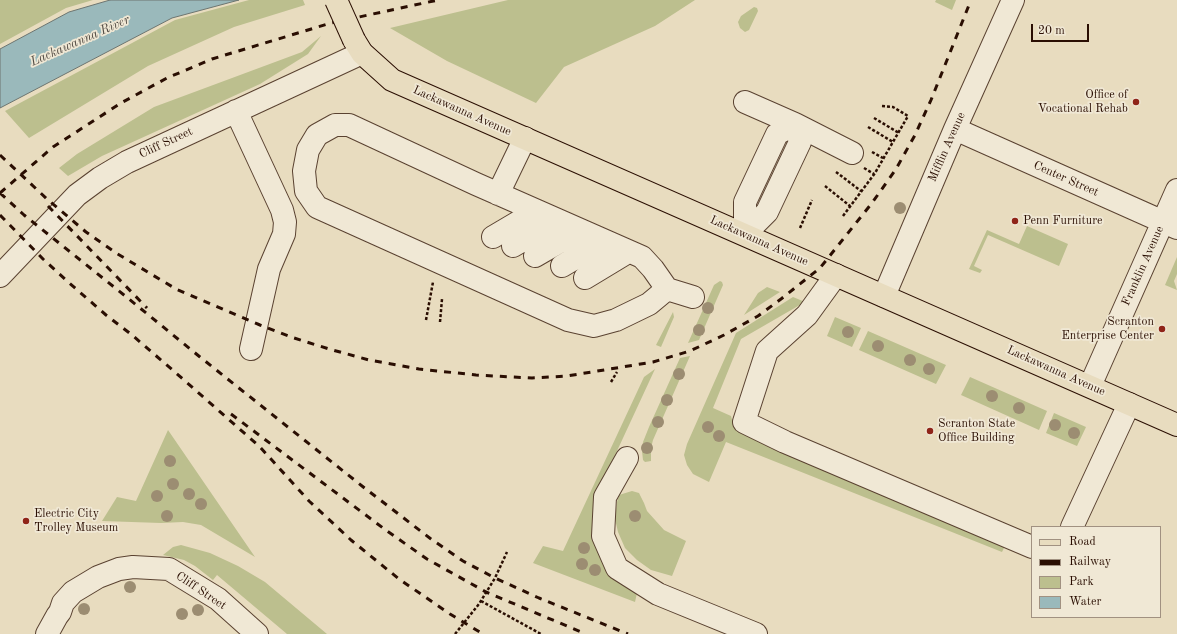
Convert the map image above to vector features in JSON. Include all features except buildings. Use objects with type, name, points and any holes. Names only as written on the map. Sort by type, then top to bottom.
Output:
[{"type":"main road","points":[[336,0],[358,47]]},
{"type":"main road","name":"Lackawanna Avenue","points":[[358,47],[392,80],[1177,425]]},
{"type":"street","name":"Mifflin Avenue","points":[[884,296],[955,129],[1013,0]]},
{"type":"street","name":"Cliff Street","points":[[0,276],[77,195],[100,178],[127,162],[236,111],[358,47]]},
{"type":"street","points":[[745,102],[795,124],[852,153]]},
{"type":"street","points":[[236,111],[282,210],[285,222],[284,234],[269,269],[252,349]]},
{"type":"street","points":[[745,234],[767,212],[800,142],[795,124]]},
{"type":"street","points":[[667,289],[649,304],[616,320],[594,326],[568,320],[318,207],[306,190],[304,171],[308,150],[317,136],[335,125],[349,125],[498,194],[642,258],[653,269],[667,289],[693,297]]},
{"type":"street","name":"Center Street","points":[[955,129],[1170,225]]},
{"type":"street","points":[[498,194],[525,138]]},
{"type":"street","name":"Franklin Avenue","points":[[1090,386],[1170,225],[1177,190]]},
{"type":"street","points":[[493,237],[537,211]]},
{"type":"street","points":[[513,246],[557,220]]},
{"type":"street","points":[[535,256],[580,230]]},
{"type":"street","points":[[562,266],[604,241]]},
{"type":"street","points":[[585,278],[628,252]]},
{"type":"street","points":[[836,275],[807,315],[767,351],[744,422],[785,442],[1031,547]]},
{"type":"street","points":[[1072,526],[1129,404]]},
{"type":"street","points":[[627,458],[605,497],[603,536],[616,568],[658,594],[756,634]]},
{"type":"street","name":"Cliff Street","points":[[47,634],[60,612],[63,603],[74,592],[98,577],[119,569],[133,567],[169,569],[218,599],[257,634]]},
{"type":"path","points":[[843,216],[875,172],[908,116],[893,107],[882,106]]},
{"type":"path","points":[[874,118],[898,133]]},
{"type":"path","points":[[868,127],[893,142]]},
{"type":"path","points":[[836,172],[861,191]]},
{"type":"path","points":[[824,186],[850,206]]},
{"type":"path","points":[[800,228],[812,200]]},
{"type":"path","points":[[426,320],[430,294],[435,277]]},
{"type":"path","points":[[440,322],[442,299]]},
{"type":"path","points":[[611,382],[617,372]]},
{"type":"path","points":[[455,634],[481,600],[495,578],[507,552]]},
{"type":"path","points":[[481,600],[542,634]]},
{"type":"green space","points":[[0,0],[93,0],[66,8],[0,44]]},
{"type":"green space","points":[[249,0],[303,0],[305,5],[234,27],[148,66],[29,138],[5,111],[175,20]]},
{"type":"green space","points":[[508,0],[695,0],[655,26],[564,67],[536,103],[447,61],[390,28]]},
{"type":"green space","points":[[936,0],[956,0],[952,10],[935,2]]},
{"type":"green space","points":[[754,7],[757,8],[758,11],[749,30],[745,32],[740,28],[738,22],[741,16]]},
{"type":"green space","points":[[321,36],[308,54],[260,84],[102,156],[68,176],[59,168],[77,154],[154,107],[302,52]]},
{"type":"green space","points":[[1027,226],[1068,244],[1059,266],[988,235],[974,266],[982,270],[980,273],[969,269],[987,230],[1019,244]]},
{"type":"green space","points":[[1177,257],[1177,274],[1174,281],[1177,290],[1165,285]]},
{"type":"green space","points":[[720,281],[723,285],[699,340],[688,343],[714,285]]},
{"type":"green space","points":[[767,287],[780,292],[744,315],[758,293]]},
{"type":"green space","points":[[793,297],[805,302],[741,339],[713,408],[731,416],[733,423],[1006,544],[1002,552],[726,442],[709,482],[693,474],[687,465],[684,455],[687,444],[736,333]]},
{"type":"green space","points":[[673,312],[674,317],[661,347],[656,345]]},
{"type":"green space","points":[[835,317],[861,328],[852,347],[827,336]]},
{"type":"green space","points":[[868,331],[946,365],[936,384],[859,350]]},
{"type":"green space","points":[[690,356],[653,440],[651,448],[651,461],[645,462],[643,460],[642,451],[643,442],[649,427],[680,358]]},
{"type":"green space","points":[[655,369],[598,492],[595,506],[637,593],[635,602],[533,563],[543,546],[563,551],[644,377]]},
{"type":"green space","points":[[970,377],[1047,411],[1039,430],[961,395]]},
{"type":"green space","points":[[1054,413],[1086,427],[1077,446],[1046,433]]},
{"type":"green space","points":[[168,430],[255,557],[201,525],[183,522],[161,523],[102,521],[117,497],[136,501]]},
{"type":"green space","points":[[632,491],[639,493],[647,511],[664,530],[686,541],[672,576],[651,570],[637,560],[625,548],[618,532],[615,519],[617,502],[619,495]]},
{"type":"green space","points":[[181,545],[210,553],[238,566],[265,582],[327,634],[287,634],[217,575],[213,580],[195,566],[184,560],[163,555],[173,547]]},
{"type":"water","name":"Lackawanna River","points":[[110,0],[239,0],[172,18],[0,108],[0,49],[69,12]]},
{"type":"railway","points":[[0,193],[53,147],[121,103],[167,78],[212,59],[331,23],[438,0]]},
{"type":"railway","points":[[0,155],[47,199],[86,232],[116,253],[176,289],[260,325],[329,349],[369,360],[419,369],[476,375],[532,378],[567,376],[653,362],[690,351],[724,335],[758,316],[820,268],[872,203],[896,169],[915,135],[931,100],[971,0]]},
{"type":"railway","points":[[0,193],[24,215],[200,357],[431,539],[463,561],[495,578],[539,598],[628,634]]},
{"type":"railway","points":[[48,206],[147,308]]},
{"type":"railway","points":[[0,215],[67,281],[106,315],[132,335],[260,447],[309,501],[351,540],[399,579],[450,614],[483,634]]},
{"type":"railway","points":[[231,414],[387,531],[427,559],[486,592],[586,634]]},
{"type":"place","name":"Office of Vocational Rehab","points":[[1136,102]]},
{"type":"place","name":"Penn Furniture","points":[[1015,221]]},
{"type":"place","name":"Scranton Enterprise Center","points":[[1162,329]]},
{"type":"place","name":"Scranton State Office Building","points":[[930,431]]},
{"type":"place","name":"Electric City Trolley Museum","points":[[26,521]]}]
